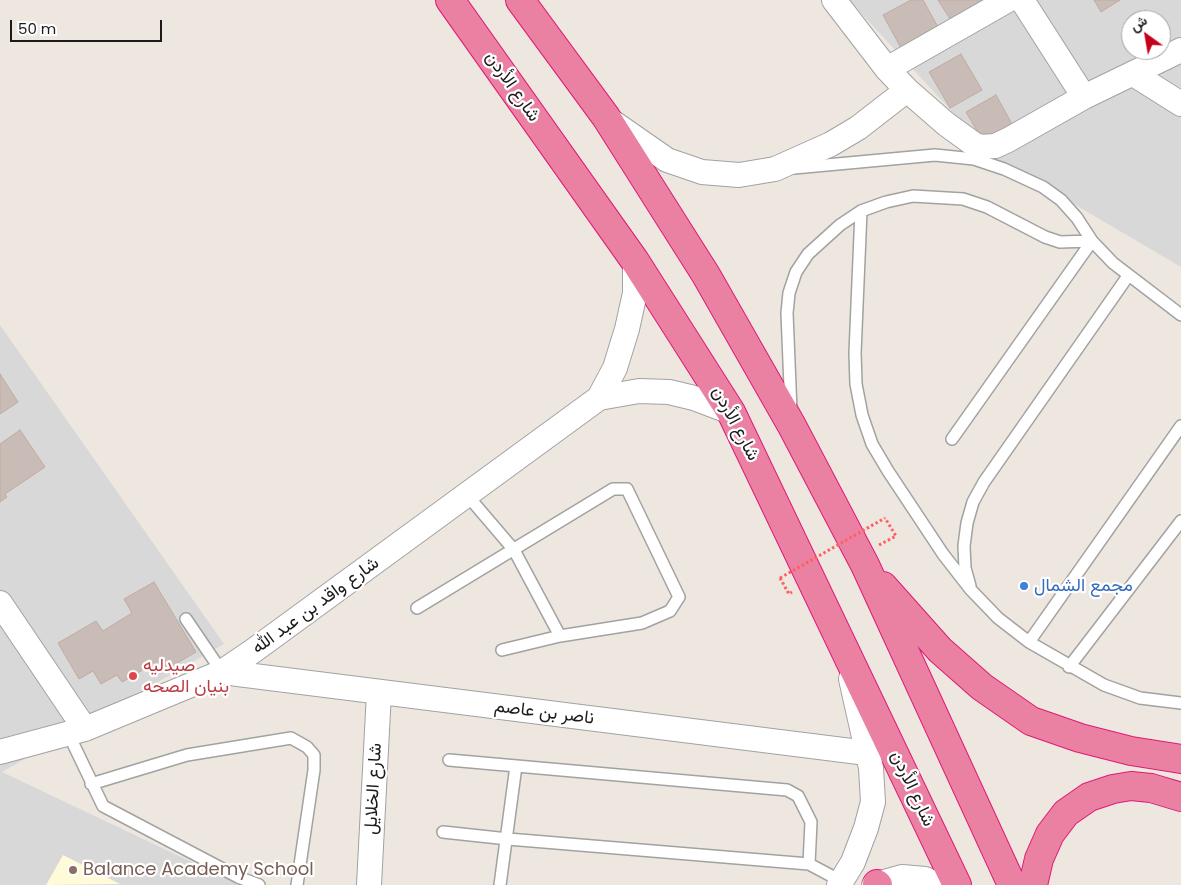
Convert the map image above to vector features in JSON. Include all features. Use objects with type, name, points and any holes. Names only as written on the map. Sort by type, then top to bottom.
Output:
[{"type":"highway","name":"شارع الأردن","points":[[450,0],[635,261],[731,412],[845,646],[957,885]]},
{"type":"highway","points":[[520,0],[606,117],[706,275],[792,426],[865,566],[1012,885]]},
{"type":"highway","points":[[865,566],[940,650],[982,687],[1031,721],[1080,738],[1131,751],[1181,759]]},
{"type":"highway","points":[[1033,885],[1039,859],[1050,834],[1066,813],[1089,797],[1113,788],[1131,786],[1151,788],[1181,797]]},
{"type":"street","points":[[834,0],[887,69],[907,90],[967,140],[981,147],[995,146],[1084,97],[1135,74],[1181,50]]},
{"type":"street","points":[[887,69],[1008,0]]},
{"type":"street","points":[[1022,0],[1084,97]]},
{"type":"street","points":[[1135,74],[1181,104]]},
{"type":"street","points":[[606,117],[667,160],[702,172],[739,175],[774,169],[803,158],[858,128],[907,90]]},
{"type":"street","name":"شارع واقد بن عبد الله","points":[[599,398],[614,368],[627,328],[635,294],[635,261]]},
{"type":"street","name":"شارع واقد بن عبد الله","points":[[0,752],[77,731],[222,672],[253,652],[599,398],[639,390],[669,392],[694,398],[731,412]]},
{"type":"street","points":[[0,603],[77,731]]},
{"type":"street","points":[[845,646],[871,768],[873,802],[866,828],[845,876],[877,885],[902,877],[925,879],[937,885]]},
{"type":"street","name":"ناصر بن عاصم","points":[[222,672],[867,753]]},
{"type":"street","name":"شارع الخلايل","points":[[370,885],[378,692]]},
{"type":"lane","points":[[774,169],[935,155],[974,159],[1004,169],[1043,187],[1061,200],[1078,218],[1092,242],[1128,276],[1181,315]]},
{"type":"lane","points":[[792,426],[787,313],[789,292],[796,272],[808,254],[840,225],[862,212],[886,202],[913,196],[963,199],[987,206],[1045,237],[1060,242],[1092,242]]},
{"type":"lane","points":[[862,212],[855,353],[856,384],[862,415],[872,444],[888,471],[943,554],[971,590],[998,618],[1029,642],[1069,667],[1104,685],[1140,698],[1181,703]]},
{"type":"lane","points":[[952,439],[1092,242]]},
{"type":"lane","points":[[971,590],[965,568],[964,546],[967,523],[973,502],[984,482],[1128,276]]},
{"type":"lane","points":[[1029,642],[1181,426]]},
{"type":"lane","points":[[417,608],[613,489],[627,488],[633,496],[679,597],[670,611],[642,623],[560,636],[502,650]]},
{"type":"lane","points":[[467,495],[514,550],[560,636]]},
{"type":"lane","points":[[1069,667],[1181,521]]},
{"type":"lane","points":[[186,619],[222,672]]},
{"type":"lane","points":[[77,731],[91,784],[98,799],[109,811],[238,877],[259,885]]},
{"type":"lane","points":[[91,784],[188,755],[291,738],[307,747],[314,756],[314,770],[297,885]]},
{"type":"lane","points":[[449,760],[787,790],[798,796],[811,822],[809,864]]},
{"type":"lane","points":[[500,885],[508,839],[516,766]]},
{"type":"lane","points":[[443,832],[809,864],[845,876]]},
{"type":"path","points":[[789,594],[780,578],[885,518],[896,536]]},
{"type":"shaded area","points":[[849,0],[1181,0],[1181,267],[994,157]]},
{"type":"shaded area","points":[[0,325],[224,644],[2,772],[240,885],[0,885]]},
{"type":"shaded area","name":"Balance Academy School","points":[[63,855],[120,884],[46,885]]},
{"type":"building","points":[[911,0],[923,0],[938,27],[901,48],[883,15]]},
{"type":"building","points":[[938,0],[983,0],[985,2],[952,22]]},
{"type":"building","points":[[1094,0],[1120,0],[1101,12]]},
{"type":"building","points":[[961,54],[982,90],[950,108],[929,72]]},
{"type":"building","points":[[996,95],[1012,124],[983,141],[966,112]]},
{"type":"building","points":[[0,374],[18,402],[0,414]]},
{"type":"building","points":[[20,430],[45,467],[5,494],[7,497],[0,502],[0,444]]},
{"type":"building","points":[[154,582],[196,652],[157,675],[151,665],[122,682],[117,675],[101,684],[93,671],[79,679],[58,643],[96,621],[103,631],[132,613],[124,599]]},
{"type":"place","name":"مجمع الشمال","points":[[1024,586]]},
{"type":"place","name":"صيدليه بنيان الصحه","points":[[133,676]]},
{"type":"place","name":"Balance Academy School","points":[[73,870]]}]
